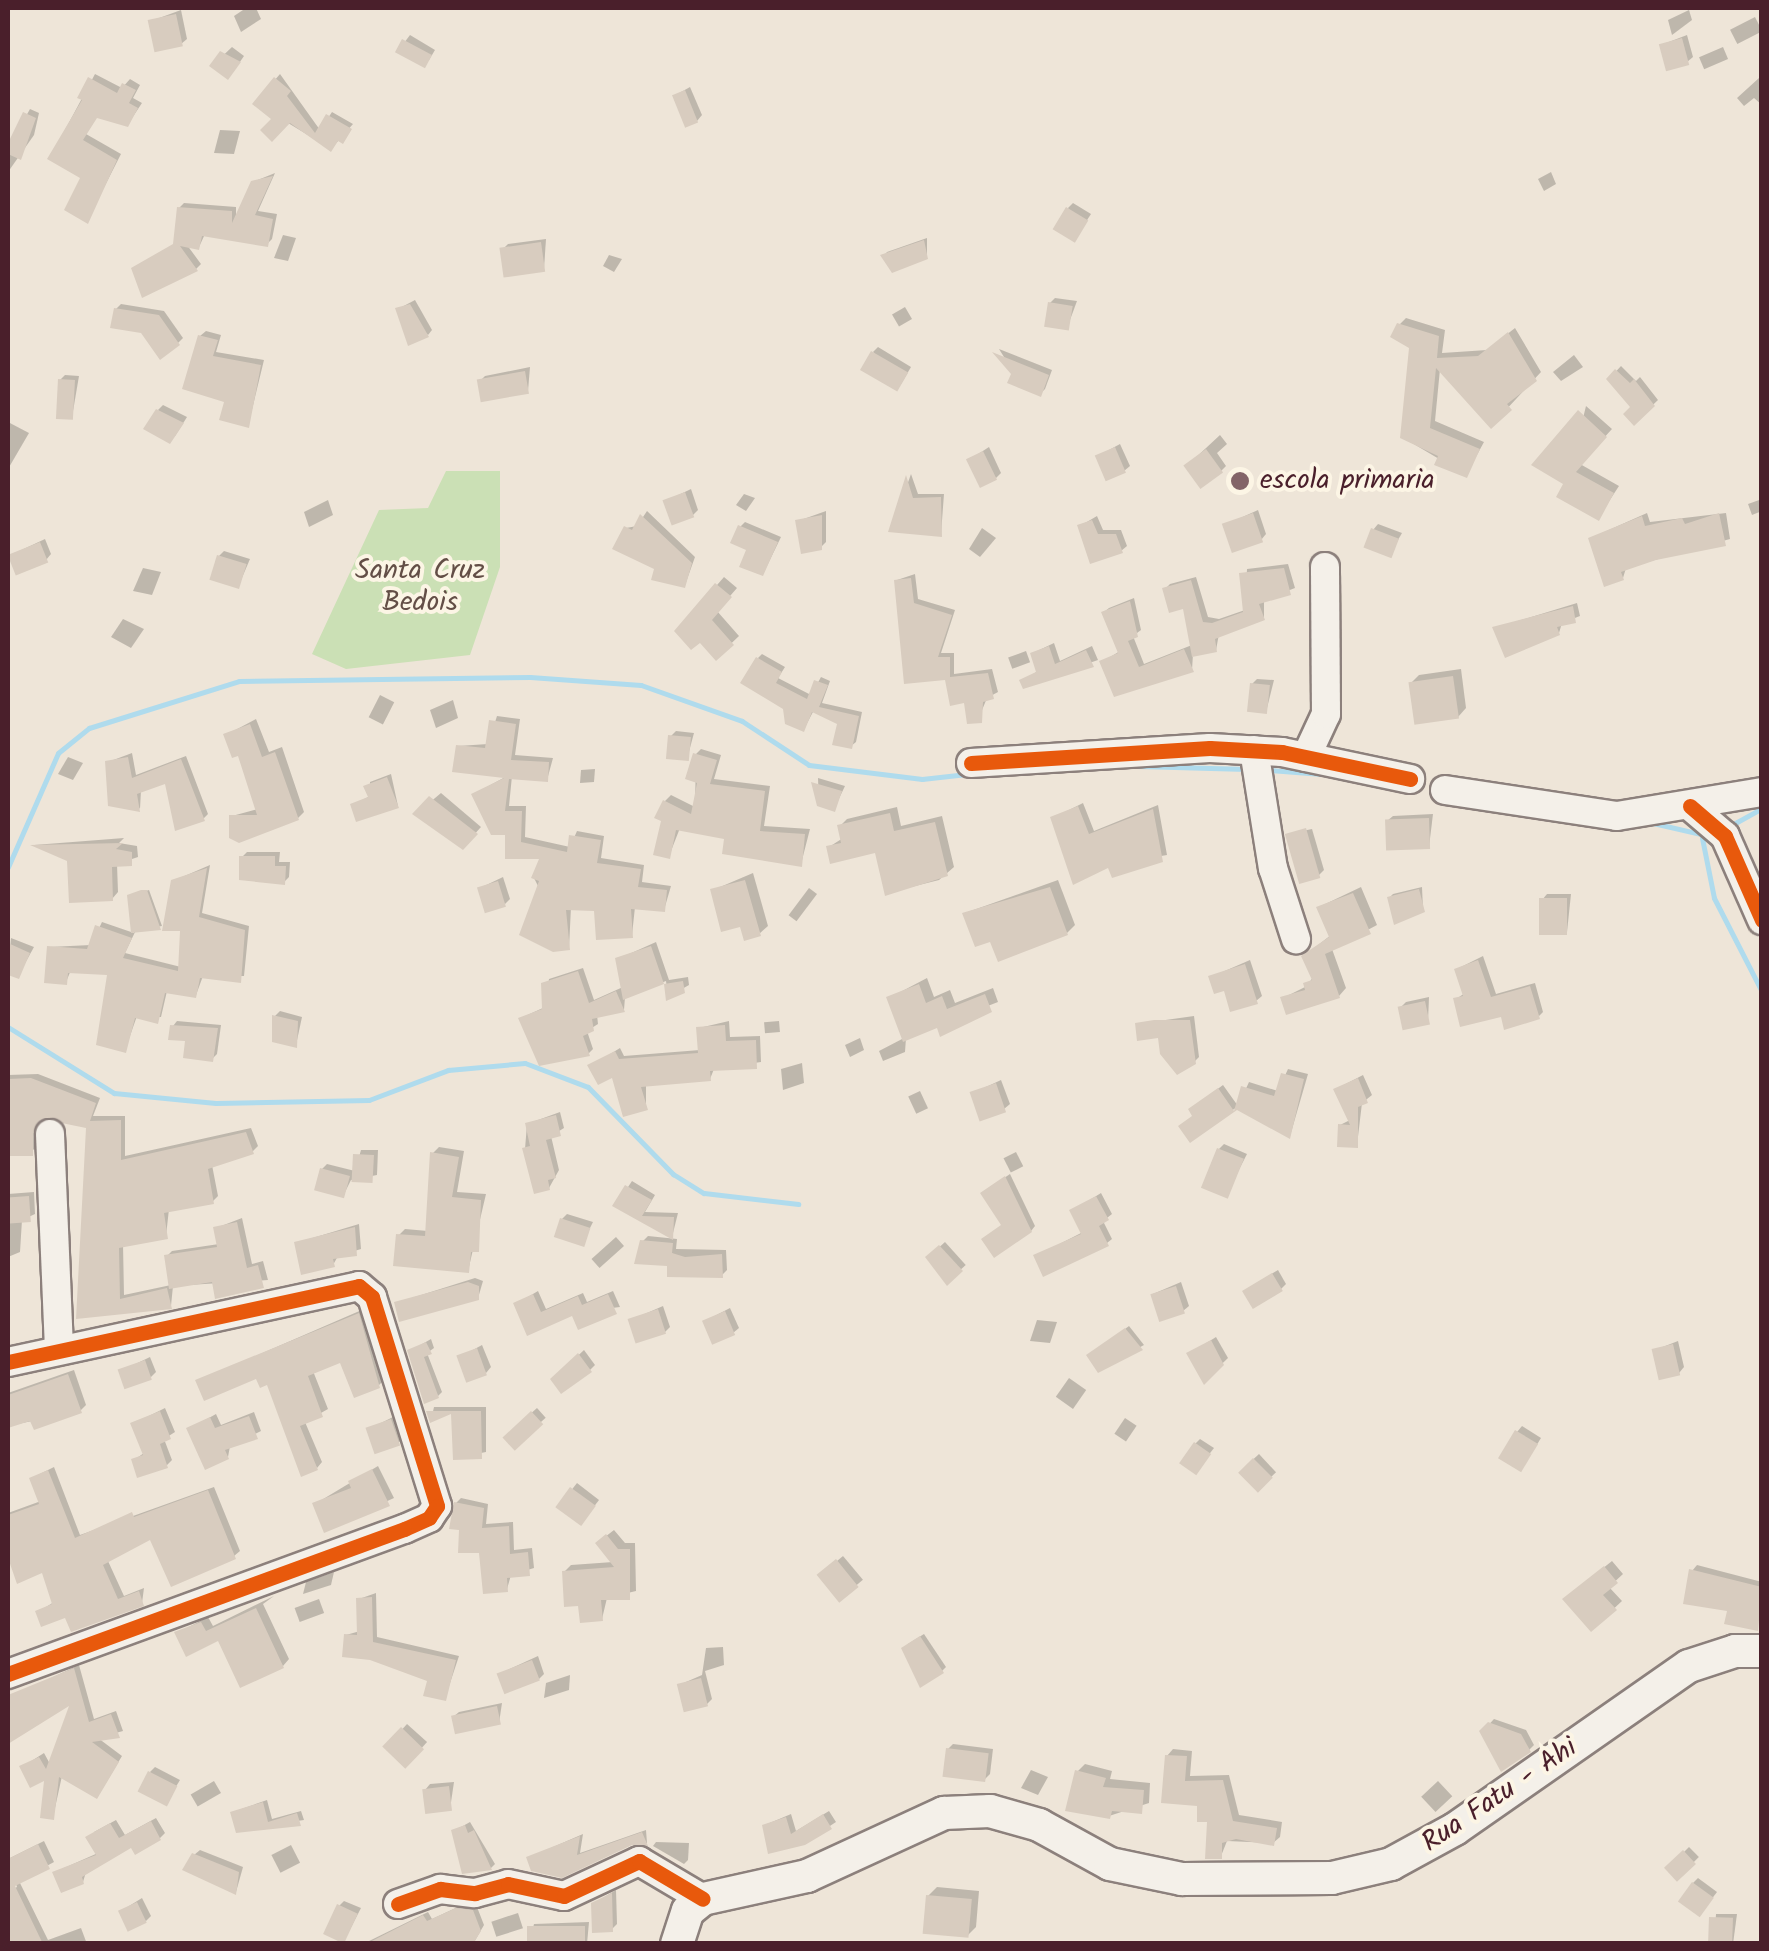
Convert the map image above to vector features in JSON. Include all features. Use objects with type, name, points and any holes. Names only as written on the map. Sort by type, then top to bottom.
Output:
[{"type":"main road","name":"Rua Fatu - Ahi","points":[[702,1899],[807,1876],[916,1822],[967,1811],[1039,1825],[1110,1864],[1182,1880],[1287,1882],[1358,1872],[1418,1854],[1690,1666],[1735,1651],[1762,1651]]},
{"type":"main road","points":[[678,1944],[688,1911],[702,1899]]},
{"type":"street","points":[[1306,757],[1326,714],[1324,567]]},
{"type":"street","points":[[1254,750],[1273,868],[1296,939]]},
{"type":"street","points":[[971,763],[1064,752],[1254,750],[1410,779]]},
{"type":"street","points":[[1446,790],[1596,815],[1690,806],[1762,792]]},
{"type":"street","points":[[1690,806],[1725,836],[1752,871],[1762,920]]},
{"type":"street","points":[[50,1134],[59,1350]]},
{"type":"street","points":[[8,1362],[326,1290],[368,1289],[437,1506],[429,1518],[404,1529],[8,1674]]},
{"type":"street","points":[[398,1904],[440,1889],[475,1893],[508,1884],[564,1896],[639,1861],[702,1899]]},
{"type":"green space","name":"Santa Cruz Bedois","points":[[446,471],[500,471],[500,567],[470,655],[346,669],[312,654],[379,510],[428,508]]},
{"type":"building","points":[[176,14],[183,46],[154,52],[148,20]]},
{"type":"building","points":[[1682,38],[1689,65],[1666,71],[1659,44]]},
{"type":"building","points":[[402,39],[432,55],[425,68],[395,52]]},
{"type":"building","points":[[220,51],[241,62],[228,80],[209,66]]},
{"type":"building","points":[[88,77],[117,93],[122,83],[136,90],[129,103],[138,108],[128,127],[97,118],[83,140],[117,160],[88,224],[64,210],[80,178],[47,159],[82,100],[77,98]]},
{"type":"building","points":[[274,77],[291,91],[287,96],[315,133],[326,114],[352,129],[343,144],[338,141],[331,152],[290,123],[272,142],[260,130],[271,119],[252,104]]},
{"type":"building","points":[[685,90],[698,122],[685,128],[672,95]]},
{"type":"building","points":[[23,112],[36,118],[21,160],[8,154],[8,143]]},
{"type":"building","points":[[273,176],[255,215],[273,219],[268,247],[202,236],[199,250],[180,246],[198,271],[142,298],[131,268],[173,244],[177,207],[232,211],[232,223],[251,181]]},
{"type":"building","points":[[1066,207],[1088,220],[1075,243],[1053,229]]},
{"type":"building","points":[[924,240],[928,259],[892,273],[880,255]]},
{"type":"building","points":[[541,242],[545,272],[504,278],[499,248]]},
{"type":"building","points":[[1048,302],[1073,306],[1069,331],[1044,327]]},
{"type":"building","points":[[410,304],[429,337],[408,346],[395,308]]},
{"type":"building","points":[[114,308],[159,315],[180,345],[160,360],[141,333],[110,328]]},
{"type":"building","points":[[1397,323],[1439,336],[1437,358],[1478,356],[1508,332],[1537,381],[1507,404],[1512,410],[1491,429],[1436,368],[1430,428],[1480,449],[1467,478],[1434,465],[1438,456],[1400,438],[1409,348],[1390,337]]},
{"type":"building","points":[[198,335],[218,340],[213,356],[261,365],[249,428],[219,420],[224,402],[182,389]]},
{"type":"building","points":[[871,351],[908,372],[897,392],[860,370]]},
{"type":"building","points":[[992,352],[1049,375],[1041,397],[1007,383],[1011,374]]},
{"type":"building","points":[[1615,369],[1630,383],[1634,379],[1655,406],[1634,426],[1623,414],[1630,407],[1606,379]]},
{"type":"building","points":[[525,371],[529,394],[481,402],[477,380]]},
{"type":"building","points":[[58,379],[75,380],[73,420],[56,419]]},
{"type":"building","points":[[156,409],[184,423],[170,444],[143,429]]},
{"type":"building","points":[[1578,410],[1607,437],[1576,472],[1614,493],[1599,521],[1556,497],[1563,484],[1531,465]]},
{"type":"building","points":[[1115,447],[1126,473],[1106,481],[1095,456]]},
{"type":"building","points":[[1206,449],[1223,472],[1200,489],[1183,465]]},
{"type":"building","points":[[983,451],[997,480],[980,488],[966,459]]},
{"type":"building","points":[[906,475],[913,498],[941,497],[942,537],[888,532]]},
{"type":"building","points":[[685,492],[694,517],[672,526],[662,500]]},
{"type":"building","points":[[1253,513],[1263,542],[1232,553],[1222,524]]},
{"type":"building","points":[[1719,513],[1726,546],[1656,560],[1621,572],[1624,580],[1604,587],[1588,538],[1642,516],[1645,526],[1682,518],[1685,524]]},
{"type":"building","points":[[640,514],[692,563],[685,588],[651,580],[654,569],[612,549],[624,526],[632,530]]},
{"type":"building","points":[[822,515],[822,550],[801,554],[795,520]]},
{"type":"building","points":[[1092,520],[1098,534],[1116,534],[1123,553],[1090,564],[1077,525]]},
{"type":"building","points":[[738,525],[778,542],[763,576],[739,567],[746,550],[730,543]]},
{"type":"building","points":[[1371,528],[1399,539],[1391,558],[1363,548]]},
{"type":"building","points":[[40,542],[48,562],[16,576],[8,555]]},
{"type":"building","points":[[217,555],[247,564],[239,589],[209,580]]},
{"type":"building","points":[[1284,568],[1291,595],[1259,604],[1265,620],[1215,639],[1217,652],[1192,657],[1183,609],[1169,613],[1162,588],[1191,580],[1203,622],[1212,623],[1243,612],[1239,573]]},
{"type":"building","points":[[911,578],[914,603],[952,615],[938,657],[950,657],[950,677],[988,673],[994,699],[983,702],[982,723],[967,724],[964,703],[950,706],[945,680],[904,684],[894,580]]},
{"type":"building","points":[[715,583],[732,597],[712,620],[734,645],[716,661],[700,643],[691,650],[674,631]]},
{"type":"building","points":[[1130,601],[1138,637],[1128,641],[1139,667],[1184,649],[1194,672],[1114,697],[1099,661],[1118,653],[1101,612]]},
{"type":"building","points":[[1573,606],[1576,623],[1557,627],[1560,635],[1505,658],[1492,627]]},
{"type":"building","points":[[1049,646],[1055,664],[1086,650],[1094,667],[1023,689],[1019,680],[1036,672],[1030,653]]},
{"type":"building","points":[[756,657],[782,672],[776,683],[807,699],[814,680],[828,685],[819,707],[859,716],[852,749],[832,745],[837,724],[812,712],[804,732],[785,724],[783,709],[740,683]]},
{"type":"building","points":[[1453,676],[1459,719],[1414,725],[1408,682]]},
{"type":"building","points":[[1250,683],[1270,685],[1267,714],[1247,712]]},
{"type":"building","points":[[489,720],[516,724],[511,760],[549,762],[548,782],[509,779],[505,811],[522,811],[521,842],[567,852],[569,835],[601,840],[597,863],[641,869],[638,887],[667,890],[665,912],[631,909],[633,938],[596,940],[594,911],[566,910],[570,950],[553,952],[519,935],[539,881],[531,878],[539,859],[505,859],[505,835],[491,835],[471,794],[504,778],[452,772],[456,745],[485,748]]},
{"type":"building","points":[[250,724],[262,757],[275,752],[299,820],[239,843],[229,838],[229,815],[257,815],[238,756],[232,758],[223,734]]},
{"type":"building","points":[[668,735],[691,737],[689,761],[666,759]]},
{"type":"building","points":[[693,753],[717,760],[710,784],[765,791],[760,831],[805,834],[802,867],[722,854],[724,839],[676,830],[670,859],[653,855],[661,821],[654,818],[663,800],[691,814],[697,783],[685,779]]},
{"type":"building","points":[[128,757],[132,778],[181,759],[205,821],[175,831],[165,784],[137,794],[140,812],[108,806],[105,761]]},
{"type":"building","points":[[387,777],[399,808],[356,822],[350,804],[368,797],[363,786]]},
{"type":"building","points":[[811,782],[842,791],[835,812],[817,806]]},
{"type":"building","points":[[429,796],[478,834],[463,850],[412,814]]},
{"type":"building","points":[[1078,806],[1089,834],[1153,809],[1163,862],[1112,878],[1108,868],[1073,885],[1050,817]]},
{"type":"building","points":[[890,813],[894,831],[935,822],[948,876],[885,896],[875,853],[830,864],[826,846],[841,843],[837,825]]},
{"type":"building","points":[[1429,818],[1430,849],[1386,851],[1385,820]]},
{"type":"building","points":[[1306,828],[1320,878],[1299,884],[1285,834]]},
{"type":"building","points":[[123,843],[116,849],[132,852],[132,866],[112,867],[113,901],[69,903],[67,861],[30,845]]},
{"type":"building","points":[[239,856],[275,856],[275,866],[286,866],[285,885],[239,880]]},
{"type":"building","points":[[207,868],[199,917],[245,930],[241,983],[200,978],[196,998],[165,993],[158,1024],[135,1018],[126,1053],[96,1045],[107,975],[68,973],[67,985],[44,983],[47,946],[87,949],[95,925],[132,938],[123,958],[178,971],[180,931],[162,931],[171,880]]},
{"type":"building","points":[[745,880],[761,936],[744,941],[740,927],[721,932],[710,889]]},
{"type":"building","points":[[498,881],[506,907],[485,913],[477,887]]},
{"type":"building","points":[[1050,887],[1068,935],[998,962],[990,942],[975,947],[962,913]]},
{"type":"building","points":[[1419,889],[1425,912],[1394,925],[1387,897]]},
{"type":"building","points":[[147,890],[161,930],[131,933],[127,895]]},
{"type":"building","points":[[1353,893],[1371,934],[1325,954],[1340,998],[1286,1015],[1280,997],[1305,990],[1303,983],[1312,980],[1301,956],[1329,937],[1316,907]]},
{"type":"building","points":[[1539,898],[1567,898],[1567,935],[1539,935]]},
{"type":"building","points":[[8,943],[30,953],[19,979],[8,975]]},
{"type":"building","points":[[651,946],[664,984],[623,1000],[615,958]]},
{"type":"building","points":[[1478,960],[1491,997],[1530,986],[1540,1019],[1504,1030],[1501,1017],[1460,1027],[1453,998],[1463,996],[1454,969]]},
{"type":"building","points":[[1245,964],[1258,1004],[1230,1012],[1224,991],[1214,994],[1208,976]]},
{"type":"building","points":[[578,971],[589,1003],[616,991],[625,1012],[592,1019],[594,1031],[583,1036],[590,1056],[539,1066],[518,1018],[542,1009],[541,983]]},
{"type":"building","points":[[683,981],[685,993],[666,1001],[664,984]]},
{"type":"building","points":[[919,984],[926,1003],[942,996],[947,1009],[985,994],[992,1012],[940,1037],[937,1028],[903,1042],[886,997]]},
{"type":"building","points":[[1425,1001],[1430,1024],[1403,1030],[1398,1007]]},
{"type":"building","points":[[272,1015],[298,1021],[297,1048],[272,1042]]},
{"type":"building","points":[[1190,1020],[1196,1064],[1177,1075],[1160,1054],[1158,1038],[1137,1041],[1135,1023]]},
{"type":"building","points":[[170,1025],[218,1028],[213,1062],[183,1058],[185,1041],[168,1040]]},
{"type":"building","points":[[725,1025],[726,1041],[756,1040],[757,1069],[710,1071],[711,1081],[641,1087],[648,1110],[623,1117],[612,1078],[598,1085],[587,1065],[615,1051],[619,1059],[698,1053],[696,1027]]},
{"type":"building","points":[[1281,1073],[1304,1079],[1290,1139],[1237,1110],[1190,1143],[1178,1126],[1192,1116],[1188,1109],[1218,1088],[1234,1111],[1241,1086],[1274,1096]]},
{"type":"building","points":[[31,1078],[96,1103],[90,1121],[121,1120],[121,1160],[246,1132],[254,1154],[208,1169],[214,1204],[164,1213],[168,1239],[119,1248],[120,1299],[167,1288],[172,1309],[76,1319],[86,1128],[42,1119],[33,1134],[33,1156],[8,1156],[8,1079]]},
{"type":"building","points":[[1358,1078],[1368,1103],[1358,1107],[1358,1148],[1337,1147],[1338,1124],[1350,1125],[1333,1089]]},
{"type":"building","points":[[996,1083],[1006,1112],[980,1121],[970,1092]]},
{"type":"building","points":[[556,1115],[561,1136],[546,1140],[556,1178],[548,1180],[550,1190],[534,1194],[522,1148],[530,1146],[525,1123]]},
{"type":"building","points":[[1217,1148],[1244,1159],[1228,1199],[1201,1188]]},
{"type":"building","points":[[430,1152],[459,1157],[452,1197],[481,1200],[479,1252],[471,1252],[469,1273],[393,1266],[396,1234],[425,1236]]},
{"type":"building","points":[[353,1154],[374,1155],[373,1183],[352,1182]]},
{"type":"building","points":[[320,1168],[350,1176],[344,1198],[314,1190]]},
{"type":"building","points":[[1005,1176],[1032,1232],[994,1258],[981,1239],[1001,1225],[980,1193]]},
{"type":"building","points":[[625,1185],[652,1200],[642,1216],[674,1217],[673,1240],[612,1206]]},
{"type":"building","points":[[29,1196],[31,1222],[10,1223],[8,1197]]},
{"type":"building","points":[[1096,1196],[1109,1220],[1099,1226],[1109,1246],[1043,1277],[1033,1255],[1081,1234],[1069,1210]]},
{"type":"building","points":[[560,1218],[590,1228],[584,1247],[554,1237]]},
{"type":"building","points":[[237,1222],[247,1268],[258,1265],[264,1288],[215,1299],[212,1282],[169,1289],[164,1255],[217,1247],[213,1227]]},
{"type":"building","points":[[355,1227],[357,1256],[333,1259],[335,1267],[301,1275],[294,1242]]},
{"type":"building","points":[[640,1240],[673,1243],[672,1253],[685,1257],[722,1254],[723,1278],[667,1277],[667,1266],[634,1264]]},
{"type":"building","points":[[939,1245],[963,1271],[947,1286],[925,1257]]},
{"type":"building","points":[[1272,1273],[1283,1291],[1253,1309],[1242,1291]]},
{"type":"building","points":[[468,1282],[479,1286],[479,1300],[399,1322],[394,1302]]},
{"type":"building","points":[[1176,1286],[1185,1314],[1159,1322],[1150,1294]]},
{"type":"building","points":[[533,1294],[541,1312],[578,1296],[582,1305],[608,1294],[617,1314],[578,1330],[572,1316],[527,1336],[513,1303]]},
{"type":"building","points":[[658,1309],[666,1334],[636,1344],[628,1319]]},
{"type":"building","points":[[725,1311],[735,1335],[712,1345],[702,1321]]},
{"type":"building","points":[[359,1313],[380,1388],[354,1398],[340,1363],[308,1376],[323,1417],[300,1426],[318,1470],[301,1477],[267,1385],[260,1388],[256,1379],[204,1401],[195,1380]]},
{"type":"building","points":[[1125,1328],[1143,1350],[1098,1373],[1086,1355]]},
{"type":"building","points":[[1211,1340],[1224,1365],[1204,1385],[1186,1353]]},
{"type":"building","points":[[426,1342],[432,1354],[424,1357],[439,1398],[424,1404],[407,1350]]},
{"type":"building","points":[[1673,1344],[1680,1375],[1659,1380],[1652,1349]]},
{"type":"building","points":[[477,1348],[487,1375],[466,1383],[456,1356]]},
{"type":"building","points":[[578,1353],[592,1372],[561,1394],[550,1379]]},
{"type":"building","points":[[145,1360],[152,1380],[124,1389],[118,1369]]},
{"type":"building","points":[[68,1374],[82,1413],[34,1430],[30,1421],[8,1428],[8,1395]]},
{"type":"building","points":[[160,1411],[171,1439],[160,1444],[168,1468],[137,1478],[131,1459],[143,1455],[130,1423]]},
{"type":"building","points":[[426,1411],[481,1411],[482,1459],[453,1460],[451,1414],[430,1423]]},
{"type":"building","points":[[531,1411],[543,1424],[515,1451],[502,1438]]},
{"type":"building","points":[[249,1416],[258,1439],[225,1450],[229,1459],[205,1470],[186,1428],[210,1417],[215,1428]]},
{"type":"building","points":[[391,1419],[400,1445],[375,1454],[365,1428]]},
{"type":"building","points":[[1515,1430],[1538,1444],[1521,1472],[1498,1458]]},
{"type":"building","points":[[1194,1442],[1211,1454],[1196,1475],[1179,1463]]},
{"type":"building","points":[[1253,1458],[1273,1478],[1258,1493],[1238,1473]]},
{"type":"building","points":[[372,1469],[390,1506],[324,1533],[312,1503],[351,1488],[348,1481]]},
{"type":"building","points":[[48,1470],[75,1538],[132,1512],[134,1517],[208,1490],[236,1559],[171,1587],[150,1540],[103,1565],[118,1599],[139,1591],[144,1606],[71,1632],[65,1618],[41,1627],[35,1611],[52,1604],[42,1573],[17,1584],[8,1558],[8,1515],[39,1504],[29,1478]]},
{"type":"building","points":[[570,1487],[596,1506],[581,1526],[555,1507]]},
{"type":"building","points":[[454,1502],[484,1508],[482,1528],[509,1526],[510,1554],[528,1552],[530,1576],[507,1578],[508,1592],[483,1594],[479,1553],[458,1553],[459,1530],[449,1529]]},
{"type":"building","points":[[606,1534],[618,1549],[630,1549],[630,1600],[601,1600],[603,1621],[580,1623],[578,1606],[564,1607],[562,1571],[614,1567],[595,1543]]},
{"type":"building","points":[[836,1559],[859,1587],[839,1603],[817,1575]]},
{"type":"building","points":[[1604,1566],[1618,1583],[1603,1595],[1617,1610],[1591,1632],[1562,1599]]},
{"type":"building","points":[[1689,1569],[1762,1587],[1758,1631],[1724,1624],[1727,1611],[1683,1604]]},
{"type":"building","points":[[372,1597],[373,1642],[456,1660],[446,1701],[423,1696],[427,1681],[370,1660],[342,1657],[344,1634],[357,1635],[356,1598]]},
{"type":"building","points":[[256,1608],[284,1668],[240,1688],[218,1641],[186,1657],[174,1632],[201,1622],[206,1631]]},
{"type":"building","points":[[920,1636],[944,1673],[920,1688],[901,1648]]},
{"type":"building","points":[[532,1660],[540,1681],[504,1694],[497,1674]]},
{"type":"building","points":[[74,1668],[89,1722],[111,1714],[120,1738],[92,1742],[119,1762],[97,1799],[59,1777],[54,1820],[40,1818],[44,1781],[30,1788],[19,1766],[39,1757],[46,1769],[69,1706],[8,1744],[8,1695]]},
{"type":"building","points":[[701,1678],[708,1706],[684,1712],[677,1684]]},
{"type":"building","points":[[497,1706],[501,1725],[455,1734],[451,1716]]},
{"type":"building","points":[[1488,1722],[1521,1734],[1531,1752],[1501,1772],[1479,1731]]},
{"type":"building","points":[[401,1727],[424,1749],[405,1769],[382,1746]]},
{"type":"building","points":[[946,1748],[989,1753],[985,1782],[942,1777]]},
{"type":"building","points":[[1165,1755],[1187,1756],[1185,1781],[1223,1780],[1233,1821],[1277,1828],[1274,1846],[1236,1839],[1222,1843],[1222,1859],[1205,1859],[1207,1822],[1197,1822],[1197,1806],[1161,1803]]},
{"type":"building","points":[[1075,1770],[1106,1778],[1103,1787],[1144,1790],[1142,1814],[1112,1811],[1110,1819],[1065,1811]]},
{"type":"building","points":[[148,1771],[177,1786],[167,1806],[138,1791]]},
{"type":"building","points":[[449,1786],[452,1811],[425,1814],[422,1789]]},
{"type":"building","points":[[263,1802],[268,1822],[297,1813],[301,1826],[236,1833],[230,1812]]},
{"type":"building","points":[[823,1814],[832,1829],[805,1845],[768,1854],[762,1825],[786,1817],[791,1834]]},
{"type":"building","points":[[151,1821],[161,1840],[135,1855],[131,1848],[82,1877],[84,1884],[61,1893],[52,1872],[96,1855],[85,1837],[110,1823],[119,1838]]},
{"type":"building","points":[[465,1825],[468,1833],[474,1830],[492,1870],[462,1874],[451,1830]]},
{"type":"building","points":[[642,1832],[648,1846],[632,1845],[562,1878],[531,1871],[526,1857],[580,1836],[577,1855]]},
{"type":"building","points":[[38,1844],[50,1869],[15,1886],[43,1944],[8,1944],[8,1859]]},
{"type":"building","points":[[1683,1850],[1696,1864],[1677,1882],[1664,1868]]},
{"type":"building","points":[[192,1853],[239,1872],[236,1895],[182,1870]]},
{"type":"building","points":[[1692,1882],[1714,1898],[1700,1917],[1678,1901]]},
{"type":"building","points":[[612,1893],[613,1932],[592,1933],[591,1903]]},
{"type":"building","points":[[926,1895],[972,1899],[968,1938],[923,1934]]},
{"type":"building","points":[[137,1902],[147,1923],[128,1932],[118,1911]]},
{"type":"building","points":[[337,1904],[358,1914],[344,1944],[323,1934]]},
{"type":"building","points":[[456,1908],[473,1910],[481,1931],[473,1944],[366,1944],[423,1915],[427,1921]]},
{"type":"building","points":[[1709,1917],[1733,1918],[1732,1944],[1708,1943]]},
{"type":"building","points":[[527,1926],[585,1926],[585,1944],[527,1944]]},
{"type":"waterway","points":[[8,867],[58,753],[89,728],[239,681],[530,677],[641,685],[742,721],[809,765],[922,779],[967,774]]},
{"type":"waterway","points":[[1138,766],[1247,769]]},
{"type":"waterway","points":[[1268,770],[1322,774]]},
{"type":"waterway","points":[[1728,827],[1762,808]]},
{"type":"waterway","points":[[1653,823],[1709,836]]},
{"type":"waterway","points":[[1702,838],[1714,898],[1762,992]]},
{"type":"waterway","points":[[8,1027],[114,1093],[216,1103],[369,1100],[448,1070],[525,1063],[588,1087],[673,1174],[704,1193],[798,1204]]},
{"type":"cycle path","points":[[971,763],[1210,748],[1282,752],[1410,779]]},
{"type":"cycle path","points":[[1690,806],[1725,836],[1762,920]]},
{"type":"cycle path","points":[[8,1362],[359,1286],[372,1297],[437,1506],[429,1518],[404,1529],[8,1674]]},
{"type":"cycle path","points":[[398,1904],[440,1889],[475,1893],[508,1884],[564,1896],[639,1861],[703,1899]]},
{"type":"place","name":"escola primaria","points":[[1240,481]]}]
